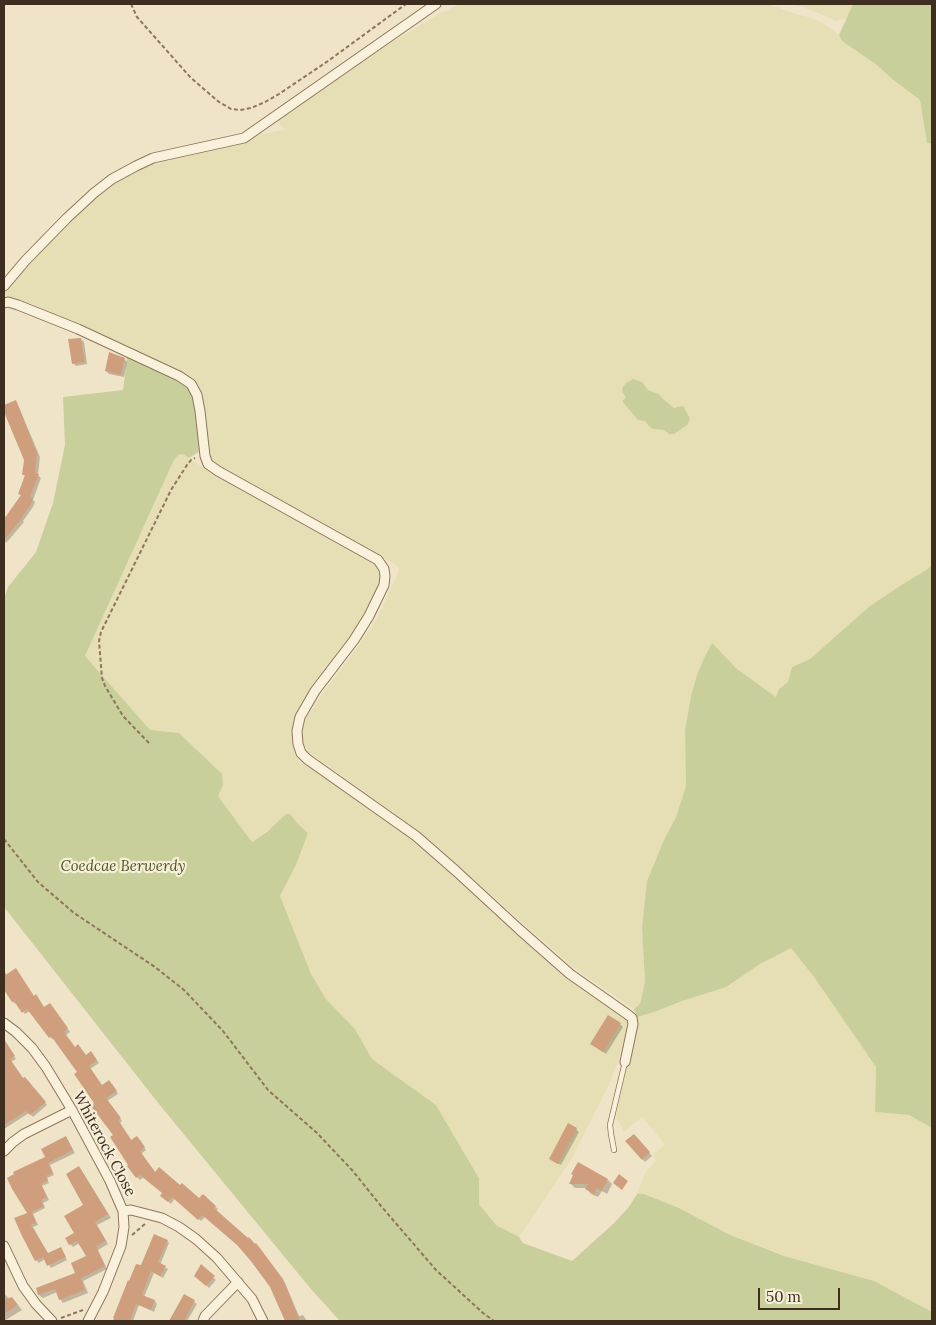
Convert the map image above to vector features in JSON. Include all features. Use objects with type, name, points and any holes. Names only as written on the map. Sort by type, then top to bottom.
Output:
[{"type":"street","points":[[4,286],[26,260],[67,218],[112,179],[153,158],[244,138],[436,4]]},
{"type":"street","points":[[5,302],[26,308],[78,329],[179,376],[191,384],[199,403],[205,456],[208,464],[378,560],[384,569],[384,585],[369,616],[354,640],[315,690],[300,717],[297,731],[301,754],[416,836],[570,974],[628,1014],[632,1018],[633,1024],[625,1062]]},
{"type":"street","name":"Whiterock Close","points":[[4,1023],[21,1037],[41,1060],[72,1110],[110,1181],[123,1211],[124,1227],[121,1246],[88,1321]]},
{"type":"street","points":[[4,1151],[24,1134],[72,1110]]},
{"type":"street","points":[[123,1211],[131,1210],[154,1216],[179,1227],[196,1239],[217,1258],[252,1299],[263,1321]]},
{"type":"street","points":[[4,1246],[23,1286],[52,1321]]},
{"type":"street","points":[[203,1321],[238,1282]]},
{"type":"lane","points":[[614,1150],[610,1125],[625,1062]]},
{"type":"path","points":[[131,4],[137,17],[192,78],[219,102],[230,109],[240,110],[266,102],[279,94],[406,4]]},
{"type":"path","points":[[149,743],[124,716],[105,686],[102,678],[99,641],[101,632],[176,481],[191,460],[205,456]]},
{"type":"path","points":[[4,838],[38,882],[74,913],[155,967],[184,990],[223,1031],[268,1090],[317,1133],[352,1170],[436,1270],[494,1321]]},
{"type":"path","points":[[122,1237],[134,1235],[154,1216]]},
{"type":"path","points":[[52,1321],[96,1305]]},
{"type":"shaded area","points":[[460,4],[767,4],[812,18],[824,24],[839,35],[842,41],[877,65],[920,100],[927,143],[932,143],[932,565],[870,606],[810,659],[792,667],[788,682],[779,689],[776,697],[737,669],[712,644],[697,675],[691,696],[685,730],[686,786],[676,817],[664,840],[642,929],[645,982],[640,1004],[634,1009],[574,968],[417,830],[307,751],[303,744],[303,729],[306,719],[377,619],[399,570],[396,565],[210,460],[201,393],[195,381],[80,324],[29,303],[7,297],[5,291],[71,219],[95,196],[114,183],[156,162],[246,141],[256,135],[285,130],[278,121],[281,118],[389,44],[439,14]],"holes":[[[642,382],[648,390],[659,394],[674,408],[681,406],[669,434],[646,421],[638,420],[622,400],[627,398]]]},
{"type":"shaded area","points":[[791,4],[853,4],[847,18],[836,21],[804,7]]},
{"type":"shaded area","points":[[183,454],[217,477],[223,477],[304,522],[376,565],[380,570],[379,585],[364,614],[348,641],[312,687],[295,716],[292,744],[300,764],[306,763],[366,804],[379,816],[414,838],[486,904],[494,915],[504,920],[629,1021],[618,1061],[608,1087],[571,1160],[519,1237],[496,1225],[479,1204],[479,1177],[436,1105],[372,1059],[355,1029],[326,999],[311,974],[280,896],[296,865],[308,833],[290,814],[252,842],[218,796],[223,785],[179,733],[150,731],[85,656],[173,462],[178,455]]},
{"type":"shaded area","points":[[791,948],[814,977],[876,1067],[875,1112],[909,1115],[932,1128],[932,1312],[874,1281],[784,1256],[730,1235],[679,1208],[644,1194],[637,1194],[645,1173],[656,1161],[653,1155],[665,1144],[642,1117],[624,1132],[616,1117],[637,1017],[682,1001]]},
{"type":"green space","points":[[853,4],[932,4],[932,143],[927,143],[920,100],[877,65],[842,41],[839,35]]},
{"type":"green space","name":"Coedcae Berwerdy","points":[[127,357],[188,387],[194,397],[197,413],[200,451],[189,458],[183,454],[178,455],[173,462],[85,656],[150,730],[179,733],[222,774],[223,785],[218,796],[252,842],[267,832],[286,814],[290,814],[308,833],[296,865],[280,896],[311,974],[326,999],[355,1029],[372,1059],[436,1105],[479,1178],[479,1204],[496,1225],[519,1237],[523,1243],[572,1261],[613,1224],[628,1208],[637,1194],[644,1194],[679,1208],[730,1235],[784,1256],[874,1281],[932,1312],[932,1321],[340,1321],[310,1288],[159,1104],[4,907],[4,599],[8,587],[36,552],[53,503],[65,445],[63,397],[123,390]]},
{"type":"green space","points":[[633,379],[642,382],[648,390],[659,394],[674,408],[684,407],[690,419],[687,425],[674,434],[669,434],[664,430],[653,429],[645,421],[638,420],[622,401],[626,398],[622,391],[623,387]]},
{"type":"green space","points":[[932,565],[932,1128],[909,1115],[875,1112],[876,1067],[814,977],[791,948],[760,964],[726,987],[637,1017],[634,1009],[640,1004],[645,982],[642,929],[647,881],[676,817],[686,786],[685,730],[691,696],[697,675],[712,643],[737,669],[776,697],[779,689],[788,682],[792,667],[810,659],[870,606]]},
{"type":"building","points":[[81,338],[85,362],[72,364],[68,339]]},
{"type":"building","points":[[109,352],[125,358],[121,375],[105,371]]},
{"type":"building","points":[[16,400],[37,453],[35,474],[39,474],[30,497],[33,498],[31,504],[4,540],[4,519],[21,495],[18,494],[25,475],[22,475],[24,460],[4,412],[4,405]]},
{"type":"building","points":[[16,968],[34,996],[36,994],[44,1007],[50,1003],[68,1028],[64,1032],[75,1047],[78,1044],[86,1055],[91,1051],[97,1060],[89,1066],[102,1085],[109,1080],[117,1091],[106,1098],[121,1118],[118,1120],[131,1140],[137,1136],[145,1147],[140,1151],[155,1172],[159,1167],[199,1198],[203,1194],[216,1206],[214,1208],[256,1243],[283,1279],[300,1321],[285,1321],[270,1287],[237,1245],[202,1215],[198,1220],[172,1197],[168,1202],[160,1196],[162,1193],[140,1175],[136,1178],[110,1137],[113,1135],[91,1106],[94,1103],[74,1074],[77,1072],[51,1036],[49,1038],[27,1009],[22,1013],[4,990],[4,976]]},
{"type":"building","points":[[608,1015],[621,1023],[603,1052],[590,1044]]},
{"type":"building","points":[[4,1039],[15,1056],[10,1059],[23,1078],[25,1077],[46,1102],[30,1115],[26,1111],[4,1125]]},
{"type":"building","points":[[568,1123],[577,1128],[558,1164],[549,1159]]},
{"type":"building","points":[[634,1134],[650,1152],[642,1160],[625,1141]]},
{"type":"building","points":[[66,1136],[73,1150],[48,1163],[53,1173],[46,1176],[48,1180],[41,1184],[47,1197],[41,1200],[44,1206],[32,1212],[36,1223],[31,1225],[48,1253],[61,1247],[66,1257],[47,1266],[43,1257],[35,1261],[22,1236],[14,1218],[27,1213],[7,1178],[14,1174],[13,1172],[45,1157],[41,1149]]},
{"type":"building","points":[[578,1162],[608,1179],[602,1191],[597,1188],[594,1194],[585,1189],[588,1184],[569,1184],[573,1175],[571,1174]]},
{"type":"building","points":[[79,1166],[108,1214],[95,1222],[106,1241],[96,1246],[105,1266],[81,1278],[85,1290],[59,1300],[55,1289],[38,1295],[36,1288],[75,1273],[71,1263],[86,1256],[77,1241],[69,1245],[65,1238],[74,1233],[64,1216],[83,1205],[66,1174]]},
{"type":"building","points":[[619,1174],[628,1181],[622,1190],[613,1183]]},
{"type":"building","points":[[154,1234],[168,1240],[158,1262],[166,1266],[160,1276],[151,1271],[142,1295],[155,1300],[151,1310],[136,1304],[130,1321],[113,1321],[128,1280],[136,1264],[141,1265]]},
{"type":"building","points":[[201,1264],[215,1276],[206,1286],[194,1276]]},
{"type":"building","points":[[184,1294],[195,1300],[184,1321],[169,1321]]},
{"type":"building","points":[[12,1297],[18,1305],[4,1314],[4,1300]]}]
